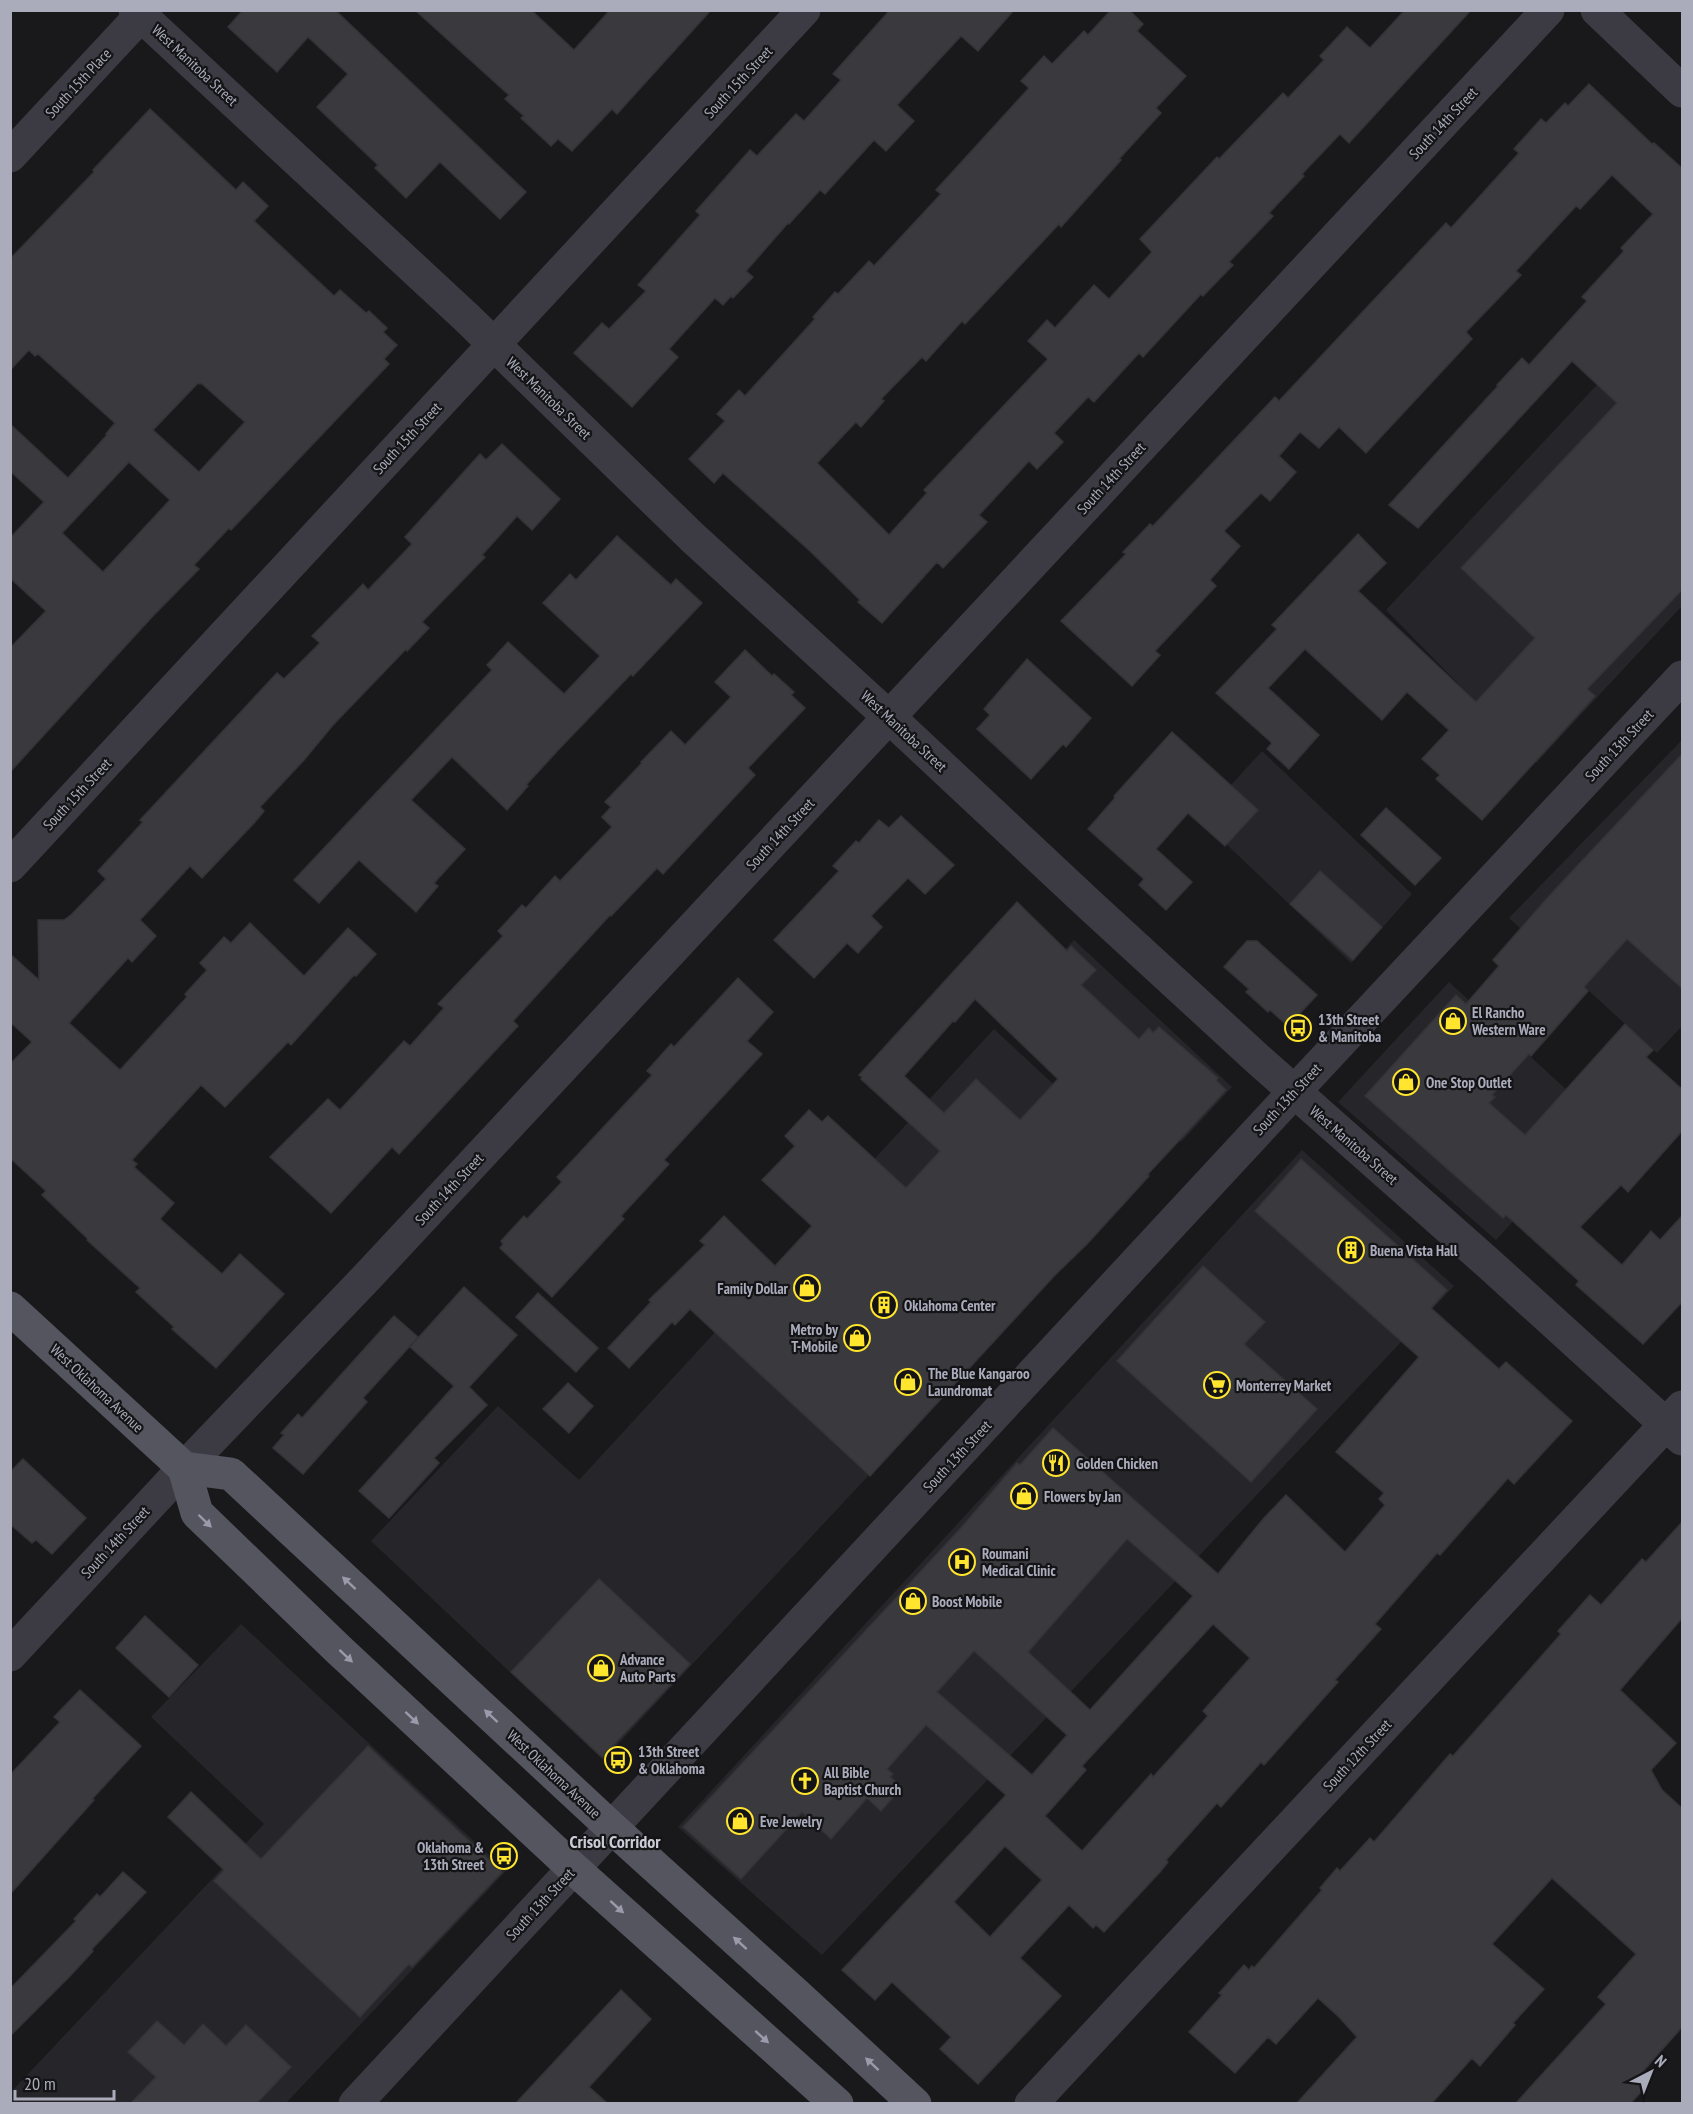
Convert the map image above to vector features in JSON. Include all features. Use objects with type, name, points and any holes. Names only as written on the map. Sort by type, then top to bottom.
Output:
[{"type":"main road","name":"West Oklahoma Avenue","points":[[10,1308],[184,1468],[231,1474],[611,1827],[915,2103]]},
{"type":"main road","points":[[184,1468],[197,1513],[338,1649],[573,1868],[837,2103]]},
{"type":"street","name":"South 15th Street","points":[[10,866],[804,10]]},
{"type":"street","name":"South 14th Street","points":[[10,1655],[184,1468],[384,1259],[1548,10]]},
{"type":"street","points":[[1597,10],[1683,91]]},
{"type":"street","name":"West Manitoba Street","points":[[141,12],[493,344],[692,537],[889,717],[1099,914],[1294,1092],[1487,1262],[1677,1424]]},
{"type":"street","name":"South 15th Place","points":[[10,156],[141,12]]},
{"type":"street","name":"South 13th Street","points":[[355,2103],[1294,1092],[1683,677]]},
{"type":"street","name":"South 12th Street","points":[[1031,2103],[1677,1424]]},
{"type":"shaded area","points":[[1682,294],[1682,606],[1536,763],[1386,610]]},
{"type":"shaded area","points":[[1682,740],[1682,1026],[1657,1053],[1509,918]]},
{"type":"shaded area","points":[[1262,751],[1412,894],[1351,963],[1200,819]]},
{"type":"shaded area","points":[[1074,940],[1232,1087],[1181,1142],[1027,992]]},
{"type":"shaded area","points":[[1449,982],[1603,1123],[1496,1240],[1338,1102]]},
{"type":"shaded area","points":[[994,1029],[1150,1174],[603,1760],[371,1541],[498,1406],[579,1480]]},
{"type":"shaded area","points":[[1302,1150],[1454,1286],[822,1955],[678,1827]]},
{"type":"shaded area","points":[[241,1624],[506,1871],[286,2103],[11,2104],[10,2093],[264,1824],[151,1717]]},
{"type":"building","points":[[243,10],[335,10],[526,192],[500,219],[440,162],[406,198],[375,168],[378,165],[317,107],[348,74],[308,37],[277,72],[228,27]]},
{"type":"building","points":[[415,10],[531,10],[574,50],[610,10],[711,10],[617,114],[612,109],[572,151],[558,139],[551,146],[521,118],[524,116],[505,99],[509,95]]},
{"type":"building","points":[[890,10],[1014,10],[978,51],[961,36],[897,105],[914,121],[886,151],[874,140],[825,194],[820,190],[746,271],[753,277],[723,305],[715,298],[669,349],[678,357],[632,407],[574,353],[602,323],[609,329],[646,291],[638,285],[700,215],[696,211],[750,150],[757,156],[796,114],[804,121],[841,80],[833,74]]},
{"type":"building","points":[[1111,10],[1129,10],[1143,24],[1137,31],[1186,76],[1156,108],[1161,113],[1061,227],[1059,224],[965,324],[962,321],[926,361],[922,357],[881,399],[884,401],[861,427],[856,422],[817,463],[889,535],[927,493],[924,490],[1048,359],[1028,341],[1047,320],[1055,328],[1094,285],[1109,299],[1152,252],[1140,239],[1217,157],[1219,159],[1283,93],[1288,98],[1324,60],[1320,56],[1347,27],[1370,48],[1405,10],[1471,10],[1349,143],[1340,134],[1269,213],[1273,216],[1229,262],[1233,265],[1203,296],[1201,294],[1143,357],[1139,353],[1094,402],[1088,397],[1054,433],[1063,442],[1037,469],[1029,461],[979,515],[987,522],[943,568],[937,562],[882,623],[858,602],[860,600],[810,551],[723,473],[714,483],[689,459],[725,421],[717,414],[739,390],[745,396],[815,319],[813,317],[835,292],[838,294],[869,261],[874,266],[941,194],[936,190],[1029,88],[1021,81],[1044,56],[1052,64],[1084,31],[1088,35]]},
{"type":"building","points":[[1589,84],[1652,144],[1654,143],[1683,169],[1683,589],[1587,689],[1595,696],[1482,820],[1436,779],[1440,775],[1422,759],[1449,730],[1407,692],[1382,720],[1305,649],[1268,688],[1319,735],[1289,769],[1267,749],[1272,743],[1216,693],[1277,629],[1272,625],[1358,534],[1386,563],[1358,591],[1476,702],[1535,638],[1461,568],[1617,403],[1572,361],[1418,528],[1389,505],[1522,358],[1529,365],[1587,301],[1582,297],[1624,251],[1621,248],[1653,214],[1612,175],[1580,209],[1576,206],[1516,271],[1521,275],[1466,332],[1472,339],[1366,453],[1339,427],[1319,448],[1300,432],[1279,456],[1296,472],[1270,501],[1261,493],[1224,531],[1240,546],[1210,580],[1216,586],[1155,651],[1160,655],[1132,686],[1061,621],[1126,554],[1123,552],[1150,524],[1153,526],[1275,397],[1279,401],[1446,223],[1451,228],[1519,153],[1514,149],[1541,119],[1546,123],[1565,103],[1568,106]]},
{"type":"building","points":[[150,109],[236,190],[243,182],[268,206],[254,221],[334,296],[340,290],[366,313],[369,311],[387,328],[383,332],[397,345],[384,359],[389,364],[231,530],[229,528],[194,565],[199,569],[10,772],[10,648],[46,611],[10,578],[10,538],[44,502],[10,471],[10,424],[68,478],[115,423],[38,354],[35,356],[29,350],[10,370],[10,259],[94,172],[93,170]],"holes":[[[198,383],[201,383],[245,422],[199,472],[153,430]],[[129,462],[170,500],[103,572],[62,533]]]},
{"type":"building","points":[[502,444],[560,499],[532,530],[517,516],[482,555],[485,557],[422,622],[429,628],[333,725],[260,807],[264,811],[255,822],[202,878],[190,866],[140,920],[156,936],[132,962],[128,958],[69,1023],[120,1070],[187,997],[185,994],[207,970],[200,963],[224,937],[231,943],[250,923],[304,976],[348,928],[376,954],[291,1045],[288,1042],[225,1107],[201,1085],[132,1160],[137,1164],[134,1167],[174,1203],[160,1219],[222,1274],[240,1254],[284,1294],[216,1368],[172,1329],[174,1327],[136,1292],[140,1288],[42,1195],[46,1191],[10,1158],[10,1064],[32,1042],[10,1022],[10,954],[39,980],[38,920],[64,920],[71,915],[106,879],[98,871],[143,822],[140,820],[277,673],[284,679],[320,643],[312,636],[363,584],[368,590],[412,544],[405,537],[480,454],[486,460]]},
{"type":"building","points":[[617,536],[671,585],[676,579],[702,603],[560,748],[526,785],[528,786],[507,810],[452,757],[411,800],[465,849],[434,883],[438,886],[416,912],[359,860],[319,903],[294,880],[492,670],[487,665],[508,642],[564,694],[600,656],[543,603],[570,574],[576,580]]},
{"type":"building","points":[[745,650],[772,676],[774,674],[794,692],[791,695],[805,708],[748,768],[755,775],[663,874],[657,868],[610,915],[513,1021],[518,1026],[399,1154],[392,1147],[331,1213],[270,1157],[328,1099],[340,1110],[404,1041],[410,1046],[444,1008],[438,1004],[503,936],[498,931],[522,905],[526,908],[555,876],[560,881],[612,827],[602,817],[611,807],[605,802],[641,762],[671,731],[685,745],[731,697],[715,682]]},
{"type":"building","points":[[1027,659],[1091,718],[1066,747],[1063,744],[1031,779],[977,729],[990,715],[984,709]]},
{"type":"building","points":[[1172,732],[1258,810],[1225,846],[1188,813],[1156,849],[1192,882],[1166,910],[1139,885],[1144,879],[1088,829],[1115,798],[1114,796]]},
{"type":"building","points":[[1683,753],[1683,989],[1627,939],[1584,987],[1588,991],[1531,1056],[1529,1054],[1492,1095],[1495,1097],[1489,1103],[1525,1135],[1625,1024],[1653,1050],[1646,1057],[1683,1090],[1683,1130],[1628,1192],[1621,1185],[1580,1227],[1622,1265],[1651,1231],[1660,1240],[1683,1215],[1683,1301],[1643,1344],[1576,1285],[1579,1281],[1506,1215],[1503,1218],[1365,1096],[1456,995],[1466,1004],[1499,966],[1493,960],[1549,896]]},
{"type":"building","points":[[1386,808],[1441,858],[1415,885],[1361,835]]},
{"type":"building","points":[[901,816],[954,865],[925,894],[908,878],[871,916],[882,927],[858,953],[847,943],[814,978],[774,940],[839,871],[833,866],[856,841],[859,843],[879,820],[889,828]]},
{"type":"building","points":[[1320,871],[1382,927],[1353,960],[1290,904]]},
{"type":"building","points":[[1017,902],[1067,951],[1071,946],[1096,970],[1081,985],[1139,1039],[1149,1028],[1153,1033],[1159,1027],[1218,1078],[1216,1080],[1226,1090],[1087,1244],[1055,1275],[870,1476],[690,1309],[675,1325],[672,1322],[629,1368],[608,1348],[651,1302],[649,1300],[705,1245],[700,1241],[724,1216],[775,1266],[812,1226],[762,1180],[795,1146],[785,1136],[809,1110],[822,1122],[828,1116],[906,1188],[940,1151],[859,1075]],"holes":[[[975,999],[1058,1079],[1020,1120],[976,1079],[944,1113],[904,1076]]]},
{"type":"building","points":[[1247,941],[1257,941],[1317,995],[1288,1026],[1246,992],[1249,989],[1224,967]]},
{"type":"building","points":[[738,978],[773,1012],[747,1041],[762,1054],[664,1160],[669,1164],[621,1216],[624,1219],[552,1297],[500,1248],[503,1244],[501,1241],[524,1216],[527,1219],[562,1182],[557,1177],[652,1075],[647,1071],[671,1044],[674,1047]]},
{"type":"building","points":[[1301,1159],[1447,1290],[1431,1308],[1499,1369],[1506,1362],[1572,1421],[1514,1484],[1508,1478],[1440,1555],[1437,1553],[1375,1624],[1381,1629],[1335,1680],[1338,1682],[1264,1765],[1261,1762],[1221,1807],[1217,1803],[1166,1860],[1168,1862],[1160,1872],[1104,1932],[1096,1925],[1093,1928],[1069,1905],[1020,1958],[1061,1996],[978,2084],[940,2049],[951,2037],[892,1982],[875,2000],[842,1970],[1006,1795],[926,1725],[887,1769],[893,1774],[890,1777],[902,1787],[881,1811],[867,1798],[831,1839],[802,1812],[741,1879],[683,1827],[960,1529],[1017,1463],[1020,1465],[1053,1428],[1218,1574],[1286,1495],[1345,1552],[1385,1505],[1379,1499],[1384,1493],[1336,1452],[1419,1357],[1255,1211]],"holes":[[[1127,1539],[1193,1596],[1090,1710],[1028,1652]],[[1213,1624],[1250,1658],[1203,1711],[1208,1716],[1153,1777],[1151,1774],[1082,1851],[1045,1816],[1086,1770],[1082,1766]],[[974,1651],[1067,1735],[1032,1775],[937,1692]],[[1005,1846],[1042,1880],[990,1937],[954,1902]]]},
{"type":"building","name":"Monterrey Market","points":[[1203,1266],[1265,1322],[1244,1344],[1317,1409],[1251,1482],[1117,1361]]},
{"type":"building","points":[[464,1287],[517,1335],[469,1387],[487,1405],[434,1458],[439,1463],[389,1518],[359,1491],[454,1386],[410,1347]]},
{"type":"building","points":[[538,1293],[598,1348],[576,1372],[516,1317]]},
{"type":"building","points":[[394,1316],[418,1337],[363,1398],[367,1402],[303,1474],[273,1448],[284,1435],[281,1433],[298,1414],[302,1418]]},
{"type":"building","points":[[568,1383],[593,1406],[569,1433],[543,1409]]},
{"type":"building","points":[[23,1459],[86,1518],[52,1554],[36,1540],[32,1543],[10,1524],[10,1472]]},
{"type":"building","points":[[1683,1521],[1683,1617],[1620,1690],[1676,1743],[1651,1770],[1662,1790],[1683,1809],[1683,2026],[1638,2077],[1647,2085],[1631,2103],[1516,2103],[1606,2004],[1598,1997],[1636,1954],[1552,1878],[1492,1944],[1544,1989],[1513,2023],[1515,2025],[1480,2066],[1472,2058],[1432,2103],[1297,2103],[1357,2037],[1318,1998],[1276,2044],[1268,2037],[1235,2073],[1189,2032],[1222,1995],[1219,1993],[1244,1965],[1249,1970],[1252,1966],[1254,1968],[1322,1890],[1320,1888],[1337,1868],[1340,1871],[1370,1838],[1374,1842],[1450,1754],[1453,1756],[1561,1634],[1558,1631],[1590,1595],[1601,1605],[1642,1559],[1646,1562]]},
{"type":"building","name":"Advance Auto Parts","points":[[599,1579],[690,1664],[602,1757],[511,1672]]},
{"type":"building","points":[[145,1616],[198,1665],[169,1697],[116,1648]]},
{"type":"building","points":[[80,1690],[141,1746],[10,1894],[10,1775],[60,1722],[54,1717]]},
{"type":"building","points":[[368,1746],[502,1872],[412,1967],[409,1964],[360,2017],[214,1881],[224,1870],[168,1817],[191,1792],[261,1859]]},
{"type":"building","points":[[123,1872],[146,1892],[92,1949],[93,1951],[71,1975],[10,2036],[10,1989],[76,1921],[74,1919],[97,1894],[100,1897]]},
{"type":"building","points":[[621,1990],[651,2019],[589,2087],[607,2103],[516,2103]]},
{"type":"building","points":[[157,2021],[184,2045],[203,2024],[226,2046],[246,2025],[291,2067],[257,2103],[131,2103],[156,2077],[128,2052]]},
{"type":"place","name":"El Rancho Western Ware","points":[[1453,1021]]},
{"type":"place","name":"13th Street & Manitoba","points":[[1298,1028]]},
{"type":"place","name":"One Stop Outlet","points":[[1406,1082]]},
{"type":"place","name":"Buena Vista Hall","points":[[1351,1250]]},
{"type":"place","name":"Family Dollar","points":[[807,1288]]},
{"type":"place","name":"Oklahoma Center","points":[[884,1305]]},
{"type":"place","name":"Metro by T-Mobile","points":[[857,1338]]},
{"type":"place","name":"The Blue Kangaroo Laundromat","points":[[908,1382]]},
{"type":"place","name":"Monterrey Market","points":[[1217,1385]]},
{"type":"place","name":"Golden Chicken","points":[[1056,1463]]},
{"type":"place","name":"Flowers by Jan","points":[[1024,1496]]},
{"type":"place","name":"Roumani Medical Clinic","points":[[962,1562]]},
{"type":"place","name":"Boost Mobile","points":[[913,1601]]},
{"type":"place","name":"Advance Auto Parts","points":[[601,1668]]},
{"type":"place","name":"13th Street & Oklahoma","points":[[618,1760]]},
{"type":"place","name":"All Bible Baptist Church","points":[[805,1781]]},
{"type":"place","name":"Eve Jewelry","points":[[740,1821]]},
{"type":"place","name":"Oklahoma & 13th Street","points":[[504,1856]]},
{"type":"district","name":"Crisol Corridor","points":[[615,1841]]}]
